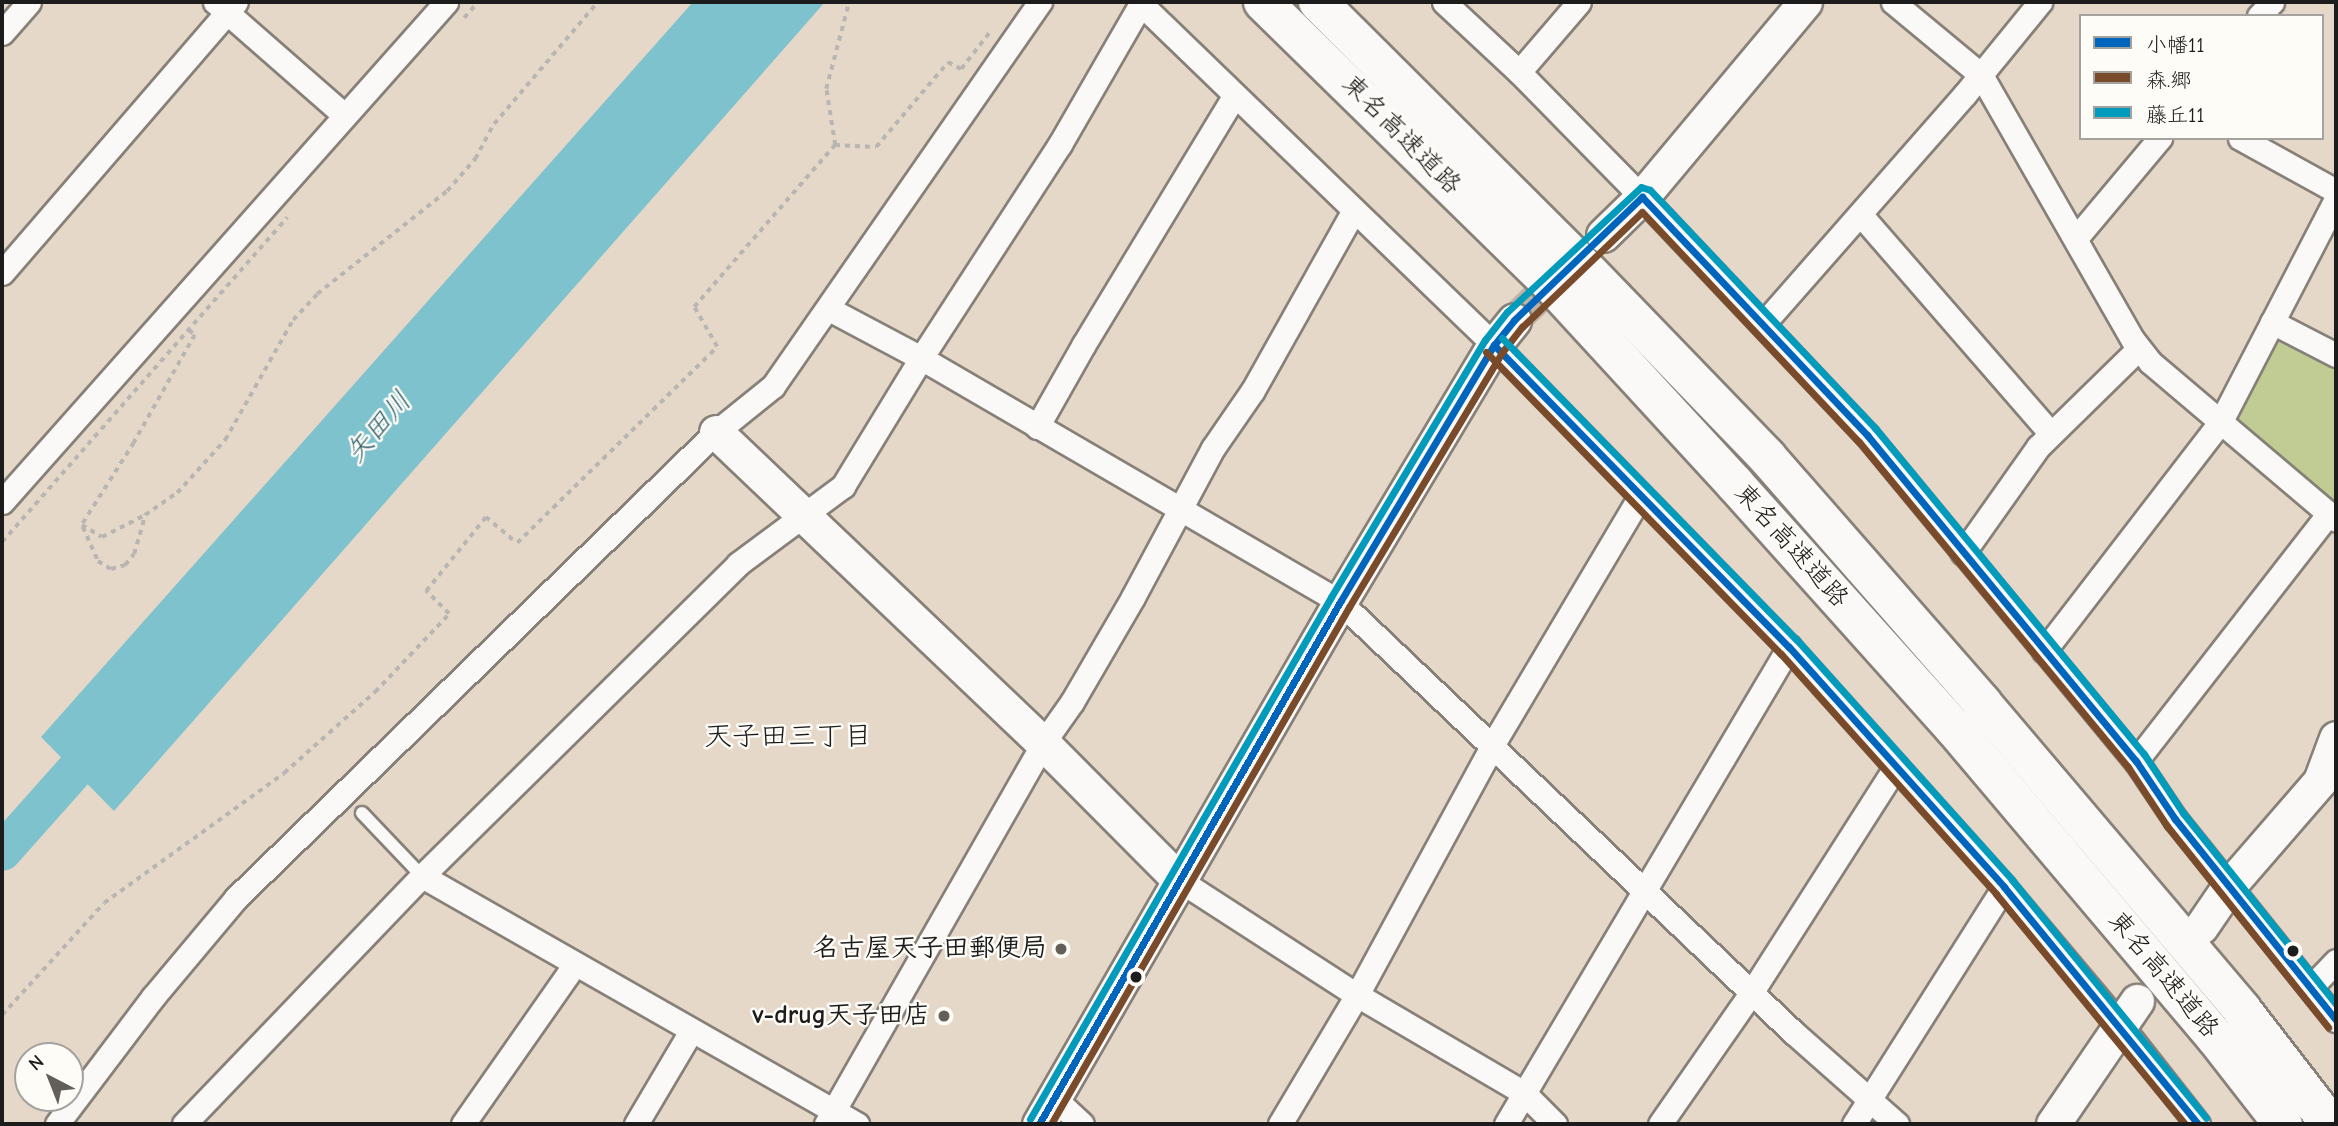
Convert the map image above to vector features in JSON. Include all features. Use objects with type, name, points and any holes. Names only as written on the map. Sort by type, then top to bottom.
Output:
[{"type":"highway","name":"東名高速道路","points":[[1263,2],[1552,285],[1735,484],[1954,728],[2216,1038],[2283,1124]]},
{"type":"highway","name":"東名高速道路","points":[[1318,2],[1576,258],[1767,457],[1982,702],[2216,978],[2330,1124]]},
{"type":"street","points":[[2,33],[29,2]]},
{"type":"street","points":[[2,502],[446,2]]},
{"type":"street","points":[[57,1124],[153,997],[236,898],[716,432],[773,386],[1040,2]]},
{"type":"street","points":[[184,1124],[422,876],[738,564],[843,486],[920,358],[1060,144],[1140,2],[1354,210],[1504,333],[1640,496],[1789,647],[2004,887],[2128,1013],[2198,1124]]},
{"type":"street","points":[[1444,2],[1519,72],[1642,197],[1867,435],[2136,761],[2175,819],[2336,1020]]},
{"type":"street","points":[[1519,72],[1579,2]]},
{"type":"street","points":[[1603,235],[1642,197],[1805,2]]},
{"type":"street","points":[[1893,2],[1980,75],[2139,348],[2150,362],[2332,517],[2136,761]]},
{"type":"street","points":[[1763,324],[1980,75],[2040,2]]},
{"type":"street","points":[[2,273],[226,5],[344,116]]},
{"type":"street","points":[[1037,427],[1234,96]]},
{"type":"street","points":[[2076,238],[2158,140]]},
{"type":"street","points":[[2244,140],[2336,191]]},
{"type":"street","points":[[2044,651],[2221,421],[2336,199]]},
{"type":"street","points":[[830,1117],[1043,743],[1072,702],[1213,448],[1253,390],[1354,210]]},
{"type":"street","points":[[1860,214],[2051,434]]},
{"type":"street","points":[[829,309],[920,358],[1340,602],[1493,744],[1751,993],[1897,1124]]},
{"type":"street","points":[[2273,322],[2336,355]]},
{"type":"street","points":[[1082,1124],[1046,1111],[1340,602],[1504,333]]},
{"type":"street","points":[[1963,553],[2038,447],[2139,348]]},
{"type":"street","points":[[716,432],[1043,743],[1179,880],[1357,995],[1524,1093],[1555,1124]]},
{"type":"street","points":[[1280,1124],[1357,995],[1493,744],[1640,496]]},
{"type":"street","points":[[1506,1124],[1646,894],[1789,647]]},
{"type":"street","points":[[2201,927],[2229,886],[2320,781],[2336,738]]},
{"type":"street","points":[[1660,1124],[1751,993],[1896,766]]},
{"type":"street","points":[[422,876],[691,1031],[830,1117],[857,1124]]},
{"type":"street","points":[[1854,1124],[1872,1100],[2004,887]]},
{"type":"street","points":[[2311,987],[2336,961]]},
{"type":"street","points":[[463,1124],[575,964]]},
{"type":"street","points":[[2053,1124],[2128,1013]]},
{"type":"street","points":[[636,1124],[691,1031]]},
{"type":"lane","points":[[362,813],[422,876]]},
{"type":"path","points":[[460,21],[478,2]]},
{"type":"path","points":[[82,525],[102,537],[145,515],[177,493],[225,440],[293,320],[317,294],[447,191],[475,159],[494,124],[598,2]]},
{"type":"path","points":[[835,145],[826,89],[849,2]]},
{"type":"path","points":[[835,145],[876,147],[948,62],[961,69],[996,25]]},
{"type":"path","points":[[2,1016],[104,903],[284,773],[375,692],[449,614],[426,590],[486,517],[517,543],[717,347],[694,307],[835,145]]},
{"type":"path","points":[[2,542],[294,210]]},
{"type":"path","points":[[82,525],[195,335],[189,330]]},
{"type":"path","points":[[82,525],[98,561],[111,569],[125,565],[134,554],[145,515]]},
{"type":"green space","points":[[2276,334],[2336,365],[2336,509],[2231,421]]},
{"type":"water","points":[[693,2],[825,2],[114,811],[41,737]]},
{"type":"waterway","name":"矢田川","points":[[2,852],[108,733]]},
{"type":"tunnel","points":[[1514,320],[1570,266]]},
{"type":"transit line","name":"藤丘11","points":[[1030,1119],[1331,597],[1485,340],[1507,312],[1641,187],[1650,190],[1875,428],[2144,754],[2183,813],[2336,1004]]},
{"type":"transit line","name":"小幡11","points":[[1642,197],[1867,435],[2136,761],[2175,819],[2336,1020]]},
{"type":"transit line","name":"小幡11","points":[[1039,1124],[1340,602],[1494,345],[1514,320],[1642,197]]},
{"type":"transit line","name":"森.郷","points":[[1051,1124],[1349,607],[1503,351],[1522,327],[1642,212],[1859,442],[2128,767],[2167,826],[2328,1027]]},
{"type":"transit line","name":"藤丘11","points":[[1502,338],[1797,640],[2012,880],[2206,1118]]},
{"type":"transit line","name":"小幡11","points":[[1494,345],[1789,647],[2004,887],[2198,1124]]},
{"type":"transit line","name":"森.郷","points":[[1486,352],[1781,654],[1996,894],[2185,1124]]},
{"type":"place","name":"名古屋天子田郵便局","points":[[1061,949]]},
{"type":"place","name":"v-drug天子田店","points":[[944,1016]]},
{"type":"district","name":"天子田三丁目","points":[[788,736]]}]
